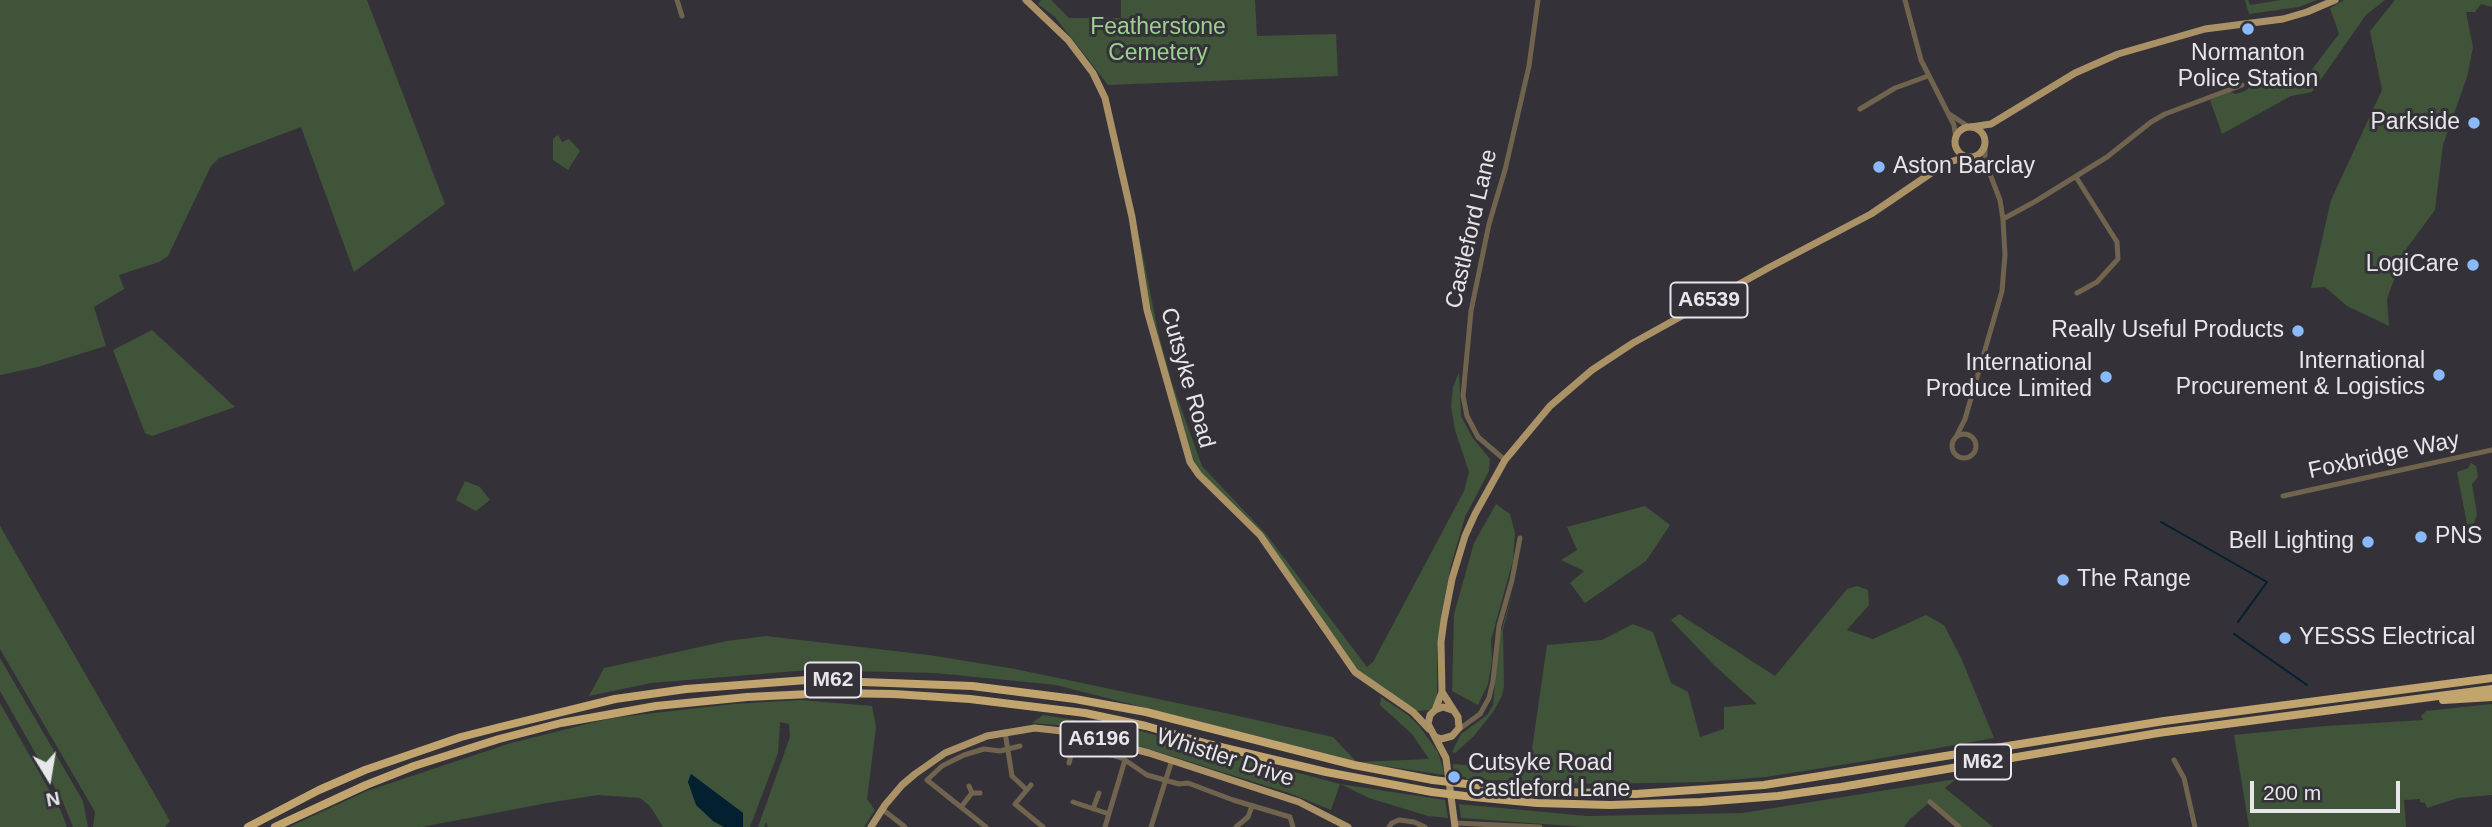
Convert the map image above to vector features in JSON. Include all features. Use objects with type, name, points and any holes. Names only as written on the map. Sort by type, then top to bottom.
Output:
[{"type":"highway","name":"M62","points":[[248,827],[319,790],[365,770],[461,737],[615,699],[686,689],[807,680],[972,686],[1075,699],[1146,712],[1354,765],[1433,780],[1530,791],[1594,794],[1675,793],[1764,786],[2164,721],[2492,677]]},
{"type":"highway","name":"M62","points":[[275,827],[323,803],[414,766],[499,739],[561,723],[656,706],[747,697],[831,693],[894,694],[970,699],[1085,713],[1326,772],[1432,792],[1537,803],[1610,805],[1778,796],[2145,735],[2492,689]]},
{"type":"highway","name":"M62","points":[[2367,704],[2492,697]]},
{"type":"main road","name":"Cutsyke Road","points":[[1026,0],[1068,40],[1093,73],[1105,98],[1132,216],[1147,310],[1190,463],[1260,535],[1355,672],[1413,712],[1429,729]]},
{"type":"main road","name":"A6539","points":[[1936,169],[1949,157],[1959,132],[1970,127],[1991,124],[2074,73],[2118,54],[2205,29],[2283,19],[2335,0]]},
{"type":"main road","name":"A6539","points":[[1434,711],[1442,692],[1441,642],[1452,579],[1475,514],[1505,460],[1550,406],[1592,370],[1633,343],[1871,214],[1946,163],[1978,156],[2007,115]]},
{"type":"main road","points":[[1970,127],[1982,132],[1985,144]]},
{"type":"main road","points":[[1955,141],[1959,152],[1969,157]]},
{"type":"main road","name":"A6539","points":[[1442,692],[1454,711]]},
{"type":"main road","points":[[1413,712],[1443,708],[1454,711],[1459,720],[1446,758]]},
{"type":"main road","points":[[1434,711],[1428,720],[1429,729],[1446,758],[1455,825]]},
{"type":"main road","name":"Whistler Drive","points":[[871,827],[902,785],[934,760],[970,741],[1005,732],[1035,729],[1071,732],[1172,761],[1299,802],[1348,827]]},
{"type":"main road","points":[[1436,737],[1446,738],[1456,732]]},
{"type":"street","points":[[677,0],[682,16]]},
{"type":"street","name":"Castleford Lane","points":[[1505,460],[1478,437],[1467,416],[1463,396],[1471,311],[1487,233],[1529,66],[1538,0]]},
{"type":"street","points":[[1905,0],[1910,26],[1928,76],[1954,125],[1955,141]]},
{"type":"street","points":[[672,10],[679,8]]},
{"type":"street","points":[[1860,108],[1895,88],[1928,76]]},
{"type":"street","points":[[2003,219],[2107,157],[2165,114],[2242,85]]},
{"type":"street","points":[[1949,113],[1957,121],[1970,127]]},
{"type":"street","points":[[1965,419],[1976,448],[1972,455],[1965,458],[1958,457],[1951,445],[1965,419],[2002,291],[2005,255],[2000,200],[1987,169],[1985,144]]},
{"type":"street","points":[[1969,157],[1987,169]]},
{"type":"street","points":[[2076,177],[2117,242],[2119,259],[2096,282],[2077,293]]},
{"type":"street","points":[[1956,437],[1964,434],[1971,437]]},
{"type":"street","name":"Foxbridge Way","points":[[2283,496],[2492,450]]},
{"type":"street","points":[[1456,732],[1485,709],[1489,698],[1499,626],[1520,538]]},
{"type":"street","points":[[1454,711],[1475,717]]},
{"type":"street","points":[[1005,732],[1012,776],[1029,787],[1015,804],[1043,827]]},
{"type":"street","points":[[1069,764],[1070,743],[1125,760],[1144,773],[1179,784],[1188,783],[1290,817],[1293,827]]},
{"type":"street","points":[[983,826],[926,780],[958,757],[984,748],[1008,749],[1020,746]]},
{"type":"street","points":[[1105,827],[1125,760]]},
{"type":"street","points":[[2174,760],[2184,778],[2195,827]]},
{"type":"street","points":[[1151,827],[1172,761]]},
{"type":"street","points":[[969,786],[972,793]]},
{"type":"street","points":[[961,807],[972,793]]},
{"type":"street","points":[[972,793],[980,793]]},
{"type":"street","points":[[1093,808],[1099,793]]},
{"type":"street","points":[[1073,802],[1109,814]]},
{"type":"street","points":[[1930,802],[1959,827]]},
{"type":"street","points":[[1236,827],[1248,817],[1252,806]]},
{"type":"street","points":[[882,809],[905,827]]},
{"type":"street","points":[[1389,827],[1399,820],[1422,826]]},
{"type":"street","points":[[1455,825],[1540,827]]},
{"type":"green space","points":[[0,0],[367,0],[445,204],[354,272],[301,127],[219,158],[211,166],[168,256],[159,262],[119,275],[124,289],[94,307],[106,346],[38,367],[0,375]]},
{"type":"green space","name":"Featherstone Cemetery","points":[[1041,0],[1051,0],[1069,18],[1121,18],[1121,0],[1255,0],[1257,36],[1336,34],[1338,76],[1108,85],[1055,17],[1038,4]]},
{"type":"green space","points":[[2245,0],[2248,0],[2250,5],[2281,0],[2317,0],[2299,7],[2249,14]]},
{"type":"green space","points":[[2344,0],[2385,0],[2366,15],[2312,92],[2291,96],[2222,134],[2210,100],[2230,91],[2235,94],[2243,92],[2248,89],[2249,84],[2290,69],[2310,72],[2339,34],[2330,8]]},
{"type":"green space","points":[[2395,0],[2492,0],[2492,7],[2481,4],[2475,12],[2466,12],[2473,47],[2467,77],[2443,145],[2435,210],[2404,252],[2387,299],[2389,326],[2347,306],[2325,287],[2311,288],[2331,200],[2382,90],[2370,31]]},
{"type":"green space","points":[[558,135],[562,142],[569,139],[580,151],[568,170],[553,160],[553,139]]},
{"type":"green space","points":[[1138,231],[1158,332],[1172,383],[1202,466],[1266,534],[1367,667],[1373,662],[1464,491],[1469,472],[1455,430],[1451,406],[1453,387],[1459,372],[1461,416],[1472,437],[1490,459],[1489,471],[1465,517],[1451,565],[1437,654],[1437,699],[1430,710],[1417,711],[1356,670],[1257,529],[1192,462],[1148,308]]},
{"type":"green space","points":[[152,330],[235,407],[152,436],[145,433],[113,350]]},
{"type":"green space","points":[[2471,463],[2476,466],[2478,477],[2472,484],[2477,514],[2471,526],[2467,524],[2457,472],[2468,468]]},
{"type":"green space","points":[[465,481],[480,487],[490,500],[476,511],[456,500]]},
{"type":"green space","points":[[1496,504],[1510,514],[1515,533],[1513,560],[1491,640],[1492,660],[1488,684],[1478,705],[1452,691],[1454,614],[1474,543]]},
{"type":"green space","points":[[1645,506],[1670,525],[1646,561],[1585,603],[1570,583],[1584,571],[1561,560],[1577,550],[1567,527]]},
{"type":"green space","points":[[0,526],[170,821],[165,827],[93,827],[95,812],[0,649]]},
{"type":"green space","points":[[1857,586],[1868,590],[1869,605],[1847,630],[1873,639],[1926,615],[1944,625],[1962,660],[1994,738],[1766,777],[1704,782],[1597,784],[1466,779],[1453,776],[1453,764],[1529,770],[1547,645],[1602,640],[1633,624],[1653,632],[1671,683],[1688,692],[1700,737],[1724,729],[1724,707],[1757,704],[1714,665],[1671,620],[1679,614],[1775,676],[1847,589]]},
{"type":"green space","points":[[1513,590],[1503,630],[1502,696],[1474,736],[1455,753],[1452,752],[1461,734],[1487,715],[1493,705],[1499,639]]},
{"type":"green space","points":[[766,636],[929,655],[1015,669],[1225,713],[1333,737],[1357,762],[1056,685],[935,673],[809,670],[651,683],[589,696],[604,668],[727,641]]},
{"type":"green space","points":[[0,658],[83,801],[88,827],[73,827],[62,800],[0,691]]},
{"type":"green space","points":[[1381,697],[1408,715],[1420,727],[1438,752],[1445,775],[1357,762],[1429,759],[1412,734],[1380,705]]},
{"type":"green space","points":[[801,700],[872,706],[876,727],[867,799],[875,810],[864,827],[768,827],[766,822],[764,827],[758,827],[790,737],[789,724],[780,722],[778,753],[750,827],[743,827],[743,813],[691,774],[688,782],[713,821],[724,827],[663,827],[650,806],[640,798],[598,795],[422,827],[289,827],[367,791],[511,743],[611,718],[733,704]]},
{"type":"green space","points":[[0,703],[61,811],[67,827],[0,827]]},
{"type":"green space","points":[[2492,704],[2492,795],[2458,798],[2427,808],[2420,799],[2404,800],[2406,827],[2249,827],[2234,735],[2423,720],[2421,716],[2426,711]]},
{"type":"green space","points":[[1043,715],[1133,729],[1340,784],[1331,810],[1289,793],[1101,734],[1058,725],[1032,723]]},
{"type":"green space","points":[[1956,779],[1945,788],[1993,827],[1958,827],[1930,802],[1904,827],[1584,827],[1461,818],[1459,804],[1587,816],[1742,813]]},
{"type":"green space","points":[[1340,784],[1445,800],[1448,818],[1428,816],[1369,798]]},
{"type":"water","points":[[691,774],[743,813],[743,827],[724,827],[696,805],[688,782]]},
{"type":"waterway","points":[[2161,522],[2267,582],[2238,622]]},
{"type":"waterway","points":[[2234,634],[2307,685]]},
{"type":"place","name":"Normanton Police Station","points":[[2248,29]]},
{"type":"place","name":"Parkside","points":[[2474,123]]},
{"type":"place","name":"Aston Barclay","points":[[1879,167]]},
{"type":"place","name":"LogiCare","points":[[2473,265]]},
{"type":"place","name":"Really Useful Products","points":[[2298,331]]},
{"type":"place","name":"International Procurement & Logistics","points":[[2439,375]]},
{"type":"place","name":"International Produce Limited","points":[[2106,377]]},
{"type":"place","name":"PNS","points":[[2421,537]]},
{"type":"place","name":"Bell Lighting","points":[[2368,542]]},
{"type":"place","name":"The Range","points":[[2063,580]]},
{"type":"place","name":"YESSS Electrical","points":[[2285,638]]},
{"type":"place","name":"Cutsyke Road Castleford Lane","points":[[1454,777]]}]
